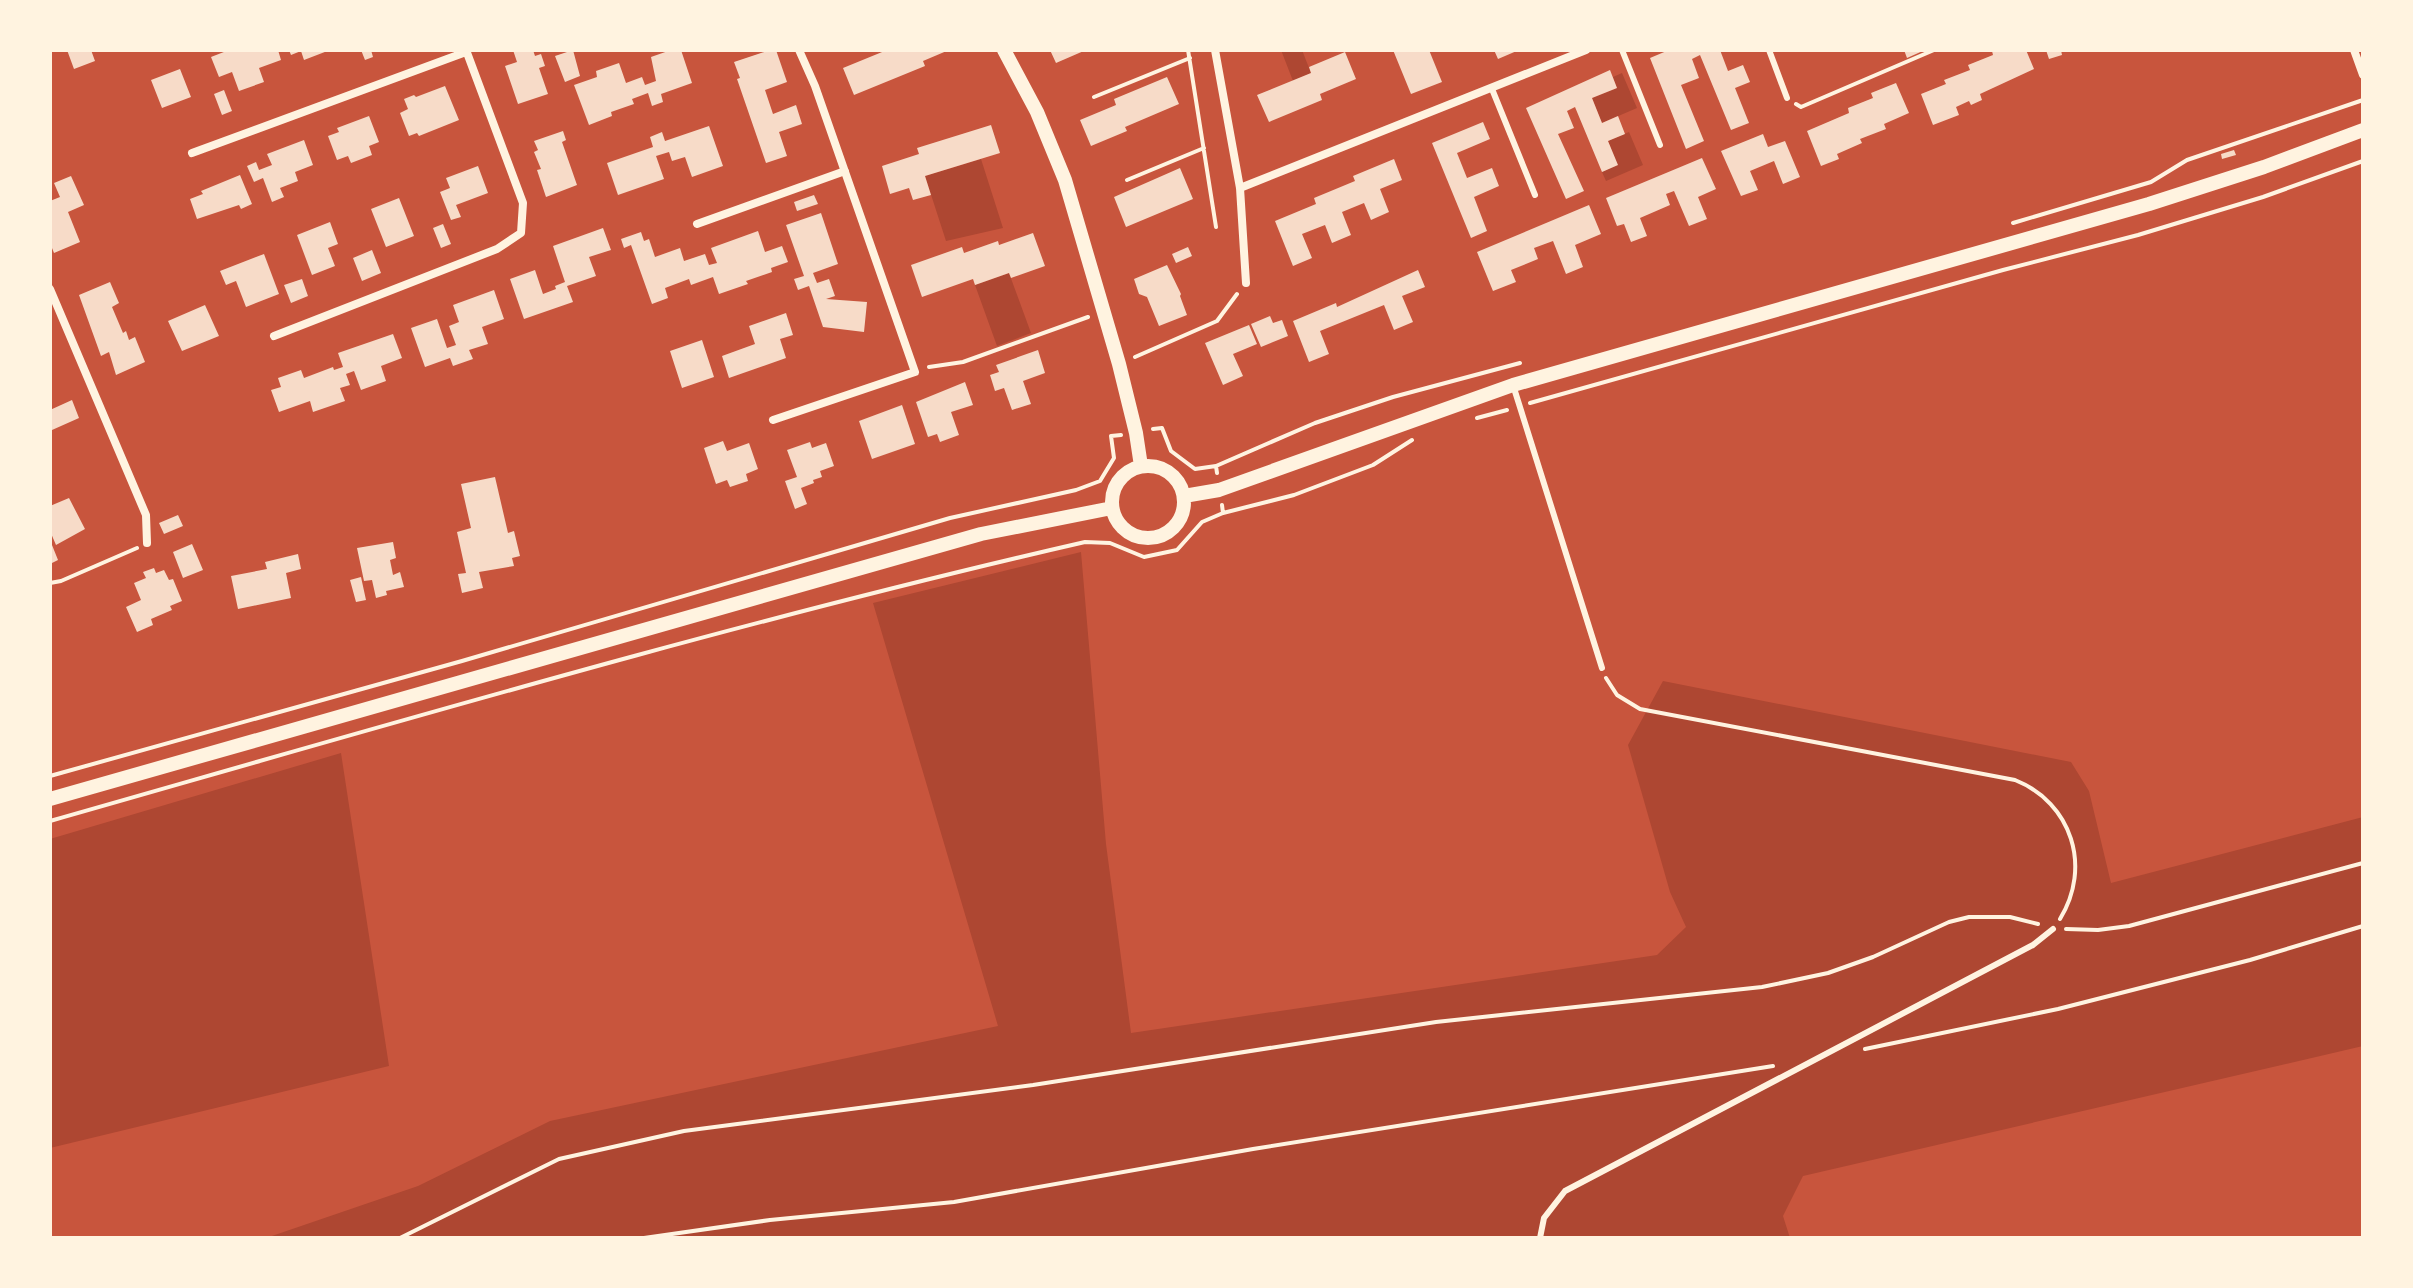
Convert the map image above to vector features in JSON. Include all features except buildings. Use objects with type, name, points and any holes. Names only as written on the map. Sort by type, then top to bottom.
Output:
[{"type":"street","points":[[773,420],[915,372],[815,86],[799,50]]},
{"type":"street","points":[[1004,50],[1037,112],[1065,180],[1119,364],[1141,466]]},
{"type":"street","points":[[1215,50],[1240,188],[1246,283]]},
{"type":"street","points":[[2354,50],[2363,75]]},
{"type":"street","points":[[192,153],[466,51],[523,203],[521,233],[497,249],[274,336]]},
{"type":"street","points":[[1240,188],[1582,51]]},
{"type":"street","points":[[1184,496],[1219,490],[1513,385],[2149,204],[2264,167],[2363,130]]},
{"type":"street","points":[[697,224],[845,171]]},
{"type":"street","points":[[50,289],[146,515],[147,543]]},
{"type":"street","points":[[1141,466],[1158,466],[1172,474],[1184,496],[1181,517],[1176,525],[1159,537],[1138,537],[1129,533],[1121,526],[1112,508],[1111,498],[1124,474],[1141,466]]},
{"type":"street","points":[[50,799],[981,534],[1112,508]]},
{"type":"lane","points":[[1622,50],[1660,145]]},
{"type":"lane","points":[[1769,50],[1787,98]]},
{"type":"lane","points":[[1492,89],[1535,195]]},
{"type":"lane","points":[[1513,385],[1602,668]]},
{"type":"lane","points":[[1540,1238],[1544,1218],[1574,1185],[2033,945],[2053,929]]},
{"type":"path","points":[[1188,50],[1216,227]]},
{"type":"path","points":[[1787,98],[1801,107],[1934,50]]},
{"type":"path","points":[[1094,97],[1190,58]]},
{"type":"path","points":[[2013,223],[2151,182],[2187,160],[2363,100]]},
{"type":"path","points":[[1127,180],[1204,148]]},
{"type":"path","points":[[1463,422],[2138,235],[2263,197],[2363,161]]},
{"type":"path","points":[[1148,352],[1217,321],[1246,283]]},
{"type":"path","points":[[915,372],[963,362],[1078,321]]},
{"type":"path","points":[[1162,428],[1171,451],[1195,469],[1216,466],[1315,423],[1393,397],[1530,360]]},
{"type":"path","points":[[50,821],[617,659],[902,584],[1085,542],[1110,543],[1144,557],[1177,550],[1202,522],[1223,513],[1294,495],[1373,465],[1422,434]]},
{"type":"path","points":[[50,776],[462,661],[950,518],[1076,490],[1100,481],[1114,458],[1111,436]]},
{"type":"path","points":[[1216,466],[1223,513]]},
{"type":"path","points":[[50,583],[113,560],[147,543]]},
{"type":"path","points":[[1602,668],[1617,695],[1640,709],[2015,780],[2028,785],[2050,802],[2061,816],[2071,833],[2075,852],[2074,888],[2069,905],[2053,929]]},
{"type":"path","points":[[400,1238],[559,1159],[684,1131],[1033,1085],[1436,1022],[1784,983],[1858,963],[1949,922],[1969,917],[2010,917],[2053,929],[2098,930],[2129,926],[2363,863]]},
{"type":"path","points":[[1859,1050],[2058,1009],[2250,960],[2363,926]]},
{"type":"path","points":[[644,1238],[770,1220],[954,1202],[1269,1147],[1782,1065]]},
{"type":"shaded area","points":[[1281,50],[1302,50],[1311,73],[1293,81]]},
{"type":"shaded area","points":[[1622,73],[1637,108],[1602,123],[1592,98],[1617,88],[1613,77]]},
{"type":"shaded area","points":[[1629,132],[1643,165],[1606,181],[1602,172],[1617,165],[1608,141]]},
{"type":"shaded area","points":[[981,159],[1003,228],[946,241],[925,176]]},
{"type":"shaded area","points":[[1009,273],[1031,333],[997,346],[975,285]]},
{"type":"shaded area","points":[[1081,552],[1106,844],[1131,1033],[1657,955],[1686,927],[1670,892],[1628,745],[1663,681],[2071,762],[2089,791],[2111,883],[2363,817],[2363,1046],[1803,1176],[1783,1216],[1790,1238],[266,1238],[418,1186],[550,1121],[998,1026],[873,603]]},
{"type":"shaded area","points":[[341,753],[389,1066],[50,1148],[50,839]]}]
